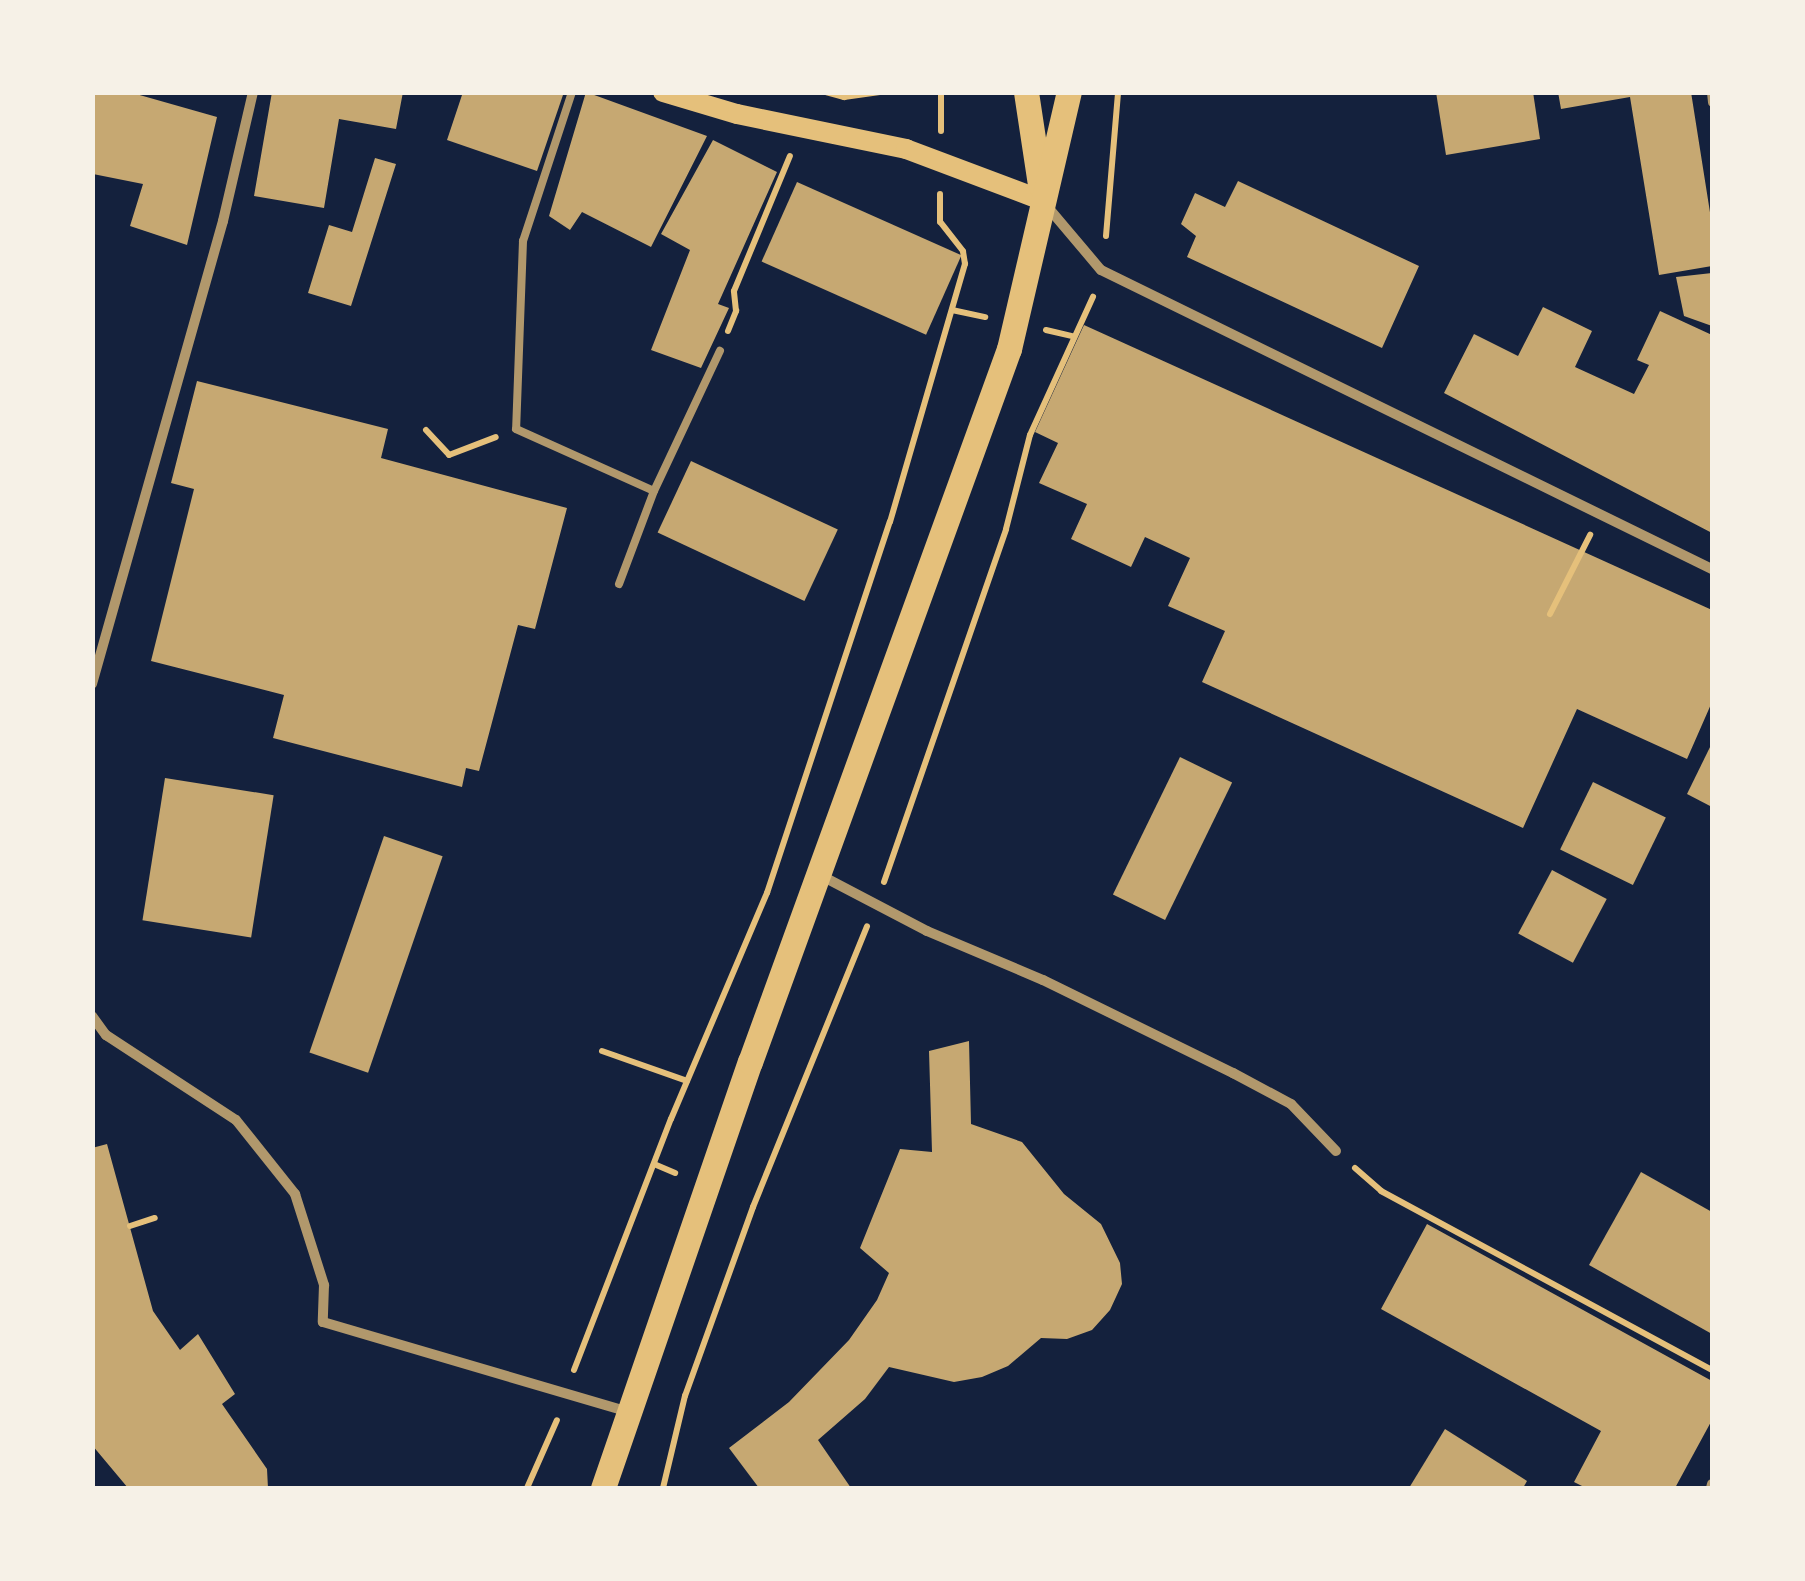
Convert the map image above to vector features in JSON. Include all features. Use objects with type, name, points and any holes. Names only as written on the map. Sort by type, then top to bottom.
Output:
[{"type":"main road","points":[[663,92],[940,160],[1042,200]]},
{"type":"main road","points":[[1026,92],[1042,200]]},
{"type":"main road","points":[[603,1488],[1009,350],[1069,92]]},
{"type":"street","points":[[92,684],[223,222],[254,92]]},
{"type":"street","points":[[1711,92],[1712,102]]},
{"type":"street","points":[[1042,200],[1101,270],[1712,569]]},
{"type":"street","points":[[820,875],[927,931],[1043,980],[1291,1104],[1336,1151]]},
{"type":"street","points":[[92,1016],[106,1035],[236,1120],[295,1194],[324,1285],[323,1322],[628,1412]]},
{"type":"lane","points":[[572,92],[523,241],[516,429],[654,491]]},
{"type":"lane","points":[[619,584],[654,491],[720,352]]},
{"type":"path","points":[[826,92],[844,97],[880,92]]},
{"type":"path","points":[[527,1488],[687,1081],[767,893],[890,522],[946,337],[965,264],[963,252],[940,222],[942,92]]},
{"type":"path","points":[[662,1488],[685,1396],[754,1206],[876,902],[1006,529],[1030,435],[1072,336],[1090,308],[1101,270],[1118,92]]},
{"type":"path","points":[[720,352],[736,311],[734,291],[802,127]]},
{"type":"path","points":[[426,430],[449,456],[516,429]]},
{"type":"path","points":[[1550,614],[1582,550]]},
{"type":"path","points":[[602,1051],[687,1081]]},
{"type":"path","points":[[1336,1151],[1381,1191],[1712,1370]]},
{"type":"path","points":[[130,1226],[154,1218]]},
{"type":"building","points":[[92,92],[129,92],[217,117],[187,245],[130,226],[143,184],[93,174]]},
{"type":"building","points":[[272,92],[403,92],[396,129],[339,119],[324,208],[254,196]]},
{"type":"building","points":[[463,92],[564,92],[537,171],[447,140]]},
{"type":"building","points":[[586,92],[707,136],[651,247],[582,212],[570,230],[549,216]]},
{"type":"building","points":[[1436,92],[1533,92],[1540,139],[1446,155]]},
{"type":"building","points":[[1558,92],[1691,92],[1712,225],[1712,266],[1659,275],[1630,97],[1561,109]]},
{"type":"building","points":[[713,140],[777,172],[718,304],[729,308],[701,368],[651,350],[690,250],[661,234]]},
{"type":"building","points":[[375,158],[396,164],[351,306],[308,293],[329,225],[352,232]]},
{"type":"building","points":[[1238,181],[1419,266],[1382,348],[1187,257],[1196,236],[1181,224],[1195,193],[1225,207]]},
{"type":"building","points":[[797,182],[961,255],[926,335],[762,261]]},
{"type":"building","points":[[1712,273],[1712,326],[1684,316],[1676,277]]},
{"type":"building","points":[[1543,307],[1592,331],[1575,367],[1634,394],[1649,365],[1637,360],[1660,311],[1712,335],[1712,533],[1444,393],[1474,334],[1518,356]]},
{"type":"building","points":[[1084,325],[1712,610],[1712,702],[1687,759],[1577,709],[1523,828],[1202,682],[1225,631],[1168,606],[1190,558],[1145,537],[1131,567],[1071,539],[1087,504],[1039,483],[1058,443],[1035,432]]},
{"type":"building","points":[[197,381],[388,429],[381,458],[567,508],[535,629],[518,625],[479,771],[466,768],[462,787],[273,738],[284,695],[151,661],[194,489],[171,483]]},
{"type":"building","points":[[691,461],[838,529],[804,601],[658,533]]},
{"type":"building","points":[[1712,743],[1712,807],[1687,794]]},
{"type":"building","points":[[1180,757],[1232,782],[1165,920],[1113,895]]},
{"type":"building","points":[[165,778],[274,795],[251,937],[142,920]]},
{"type":"building","points":[[1593,782],[1666,818],[1633,885],[1560,849]]},
{"type":"building","points":[[384,836],[443,856],[368,1073],[309,1053]]},
{"type":"building","points":[[1552,870],[1607,899],[1573,963],[1518,934]]},
{"type":"building","points":[[969,1041],[971,1124],[1022,1142],[1064,1194],[1101,1224],[1120,1263],[1122,1284],[1110,1310],[1092,1330],[1067,1339],[1041,1338],[1008,1366],[982,1377],[954,1382],[889,1367],[865,1399],[818,1440],[851,1488],[759,1488],[729,1448],[789,1402],[849,1340],[877,1300],[889,1273],[860,1248],[900,1149],[932,1152],[929,1051]]},
{"type":"building","points":[[107,1144],[153,1311],[180,1350],[198,1334],[235,1394],[222,1404],[267,1469],[268,1488],[128,1488],[92,1445],[92,1148]]},
{"type":"building","points":[[1641,1172],[1712,1212],[1712,1334],[1589,1265]]},
{"type":"building","points":[[1427,1224],[1712,1381],[1712,1420],[1675,1488],[1586,1488],[1574,1482],[1601,1431],[1381,1309]]},
{"type":"building","points":[[1445,1429],[1527,1481],[1523,1488],[1409,1488]]}]
